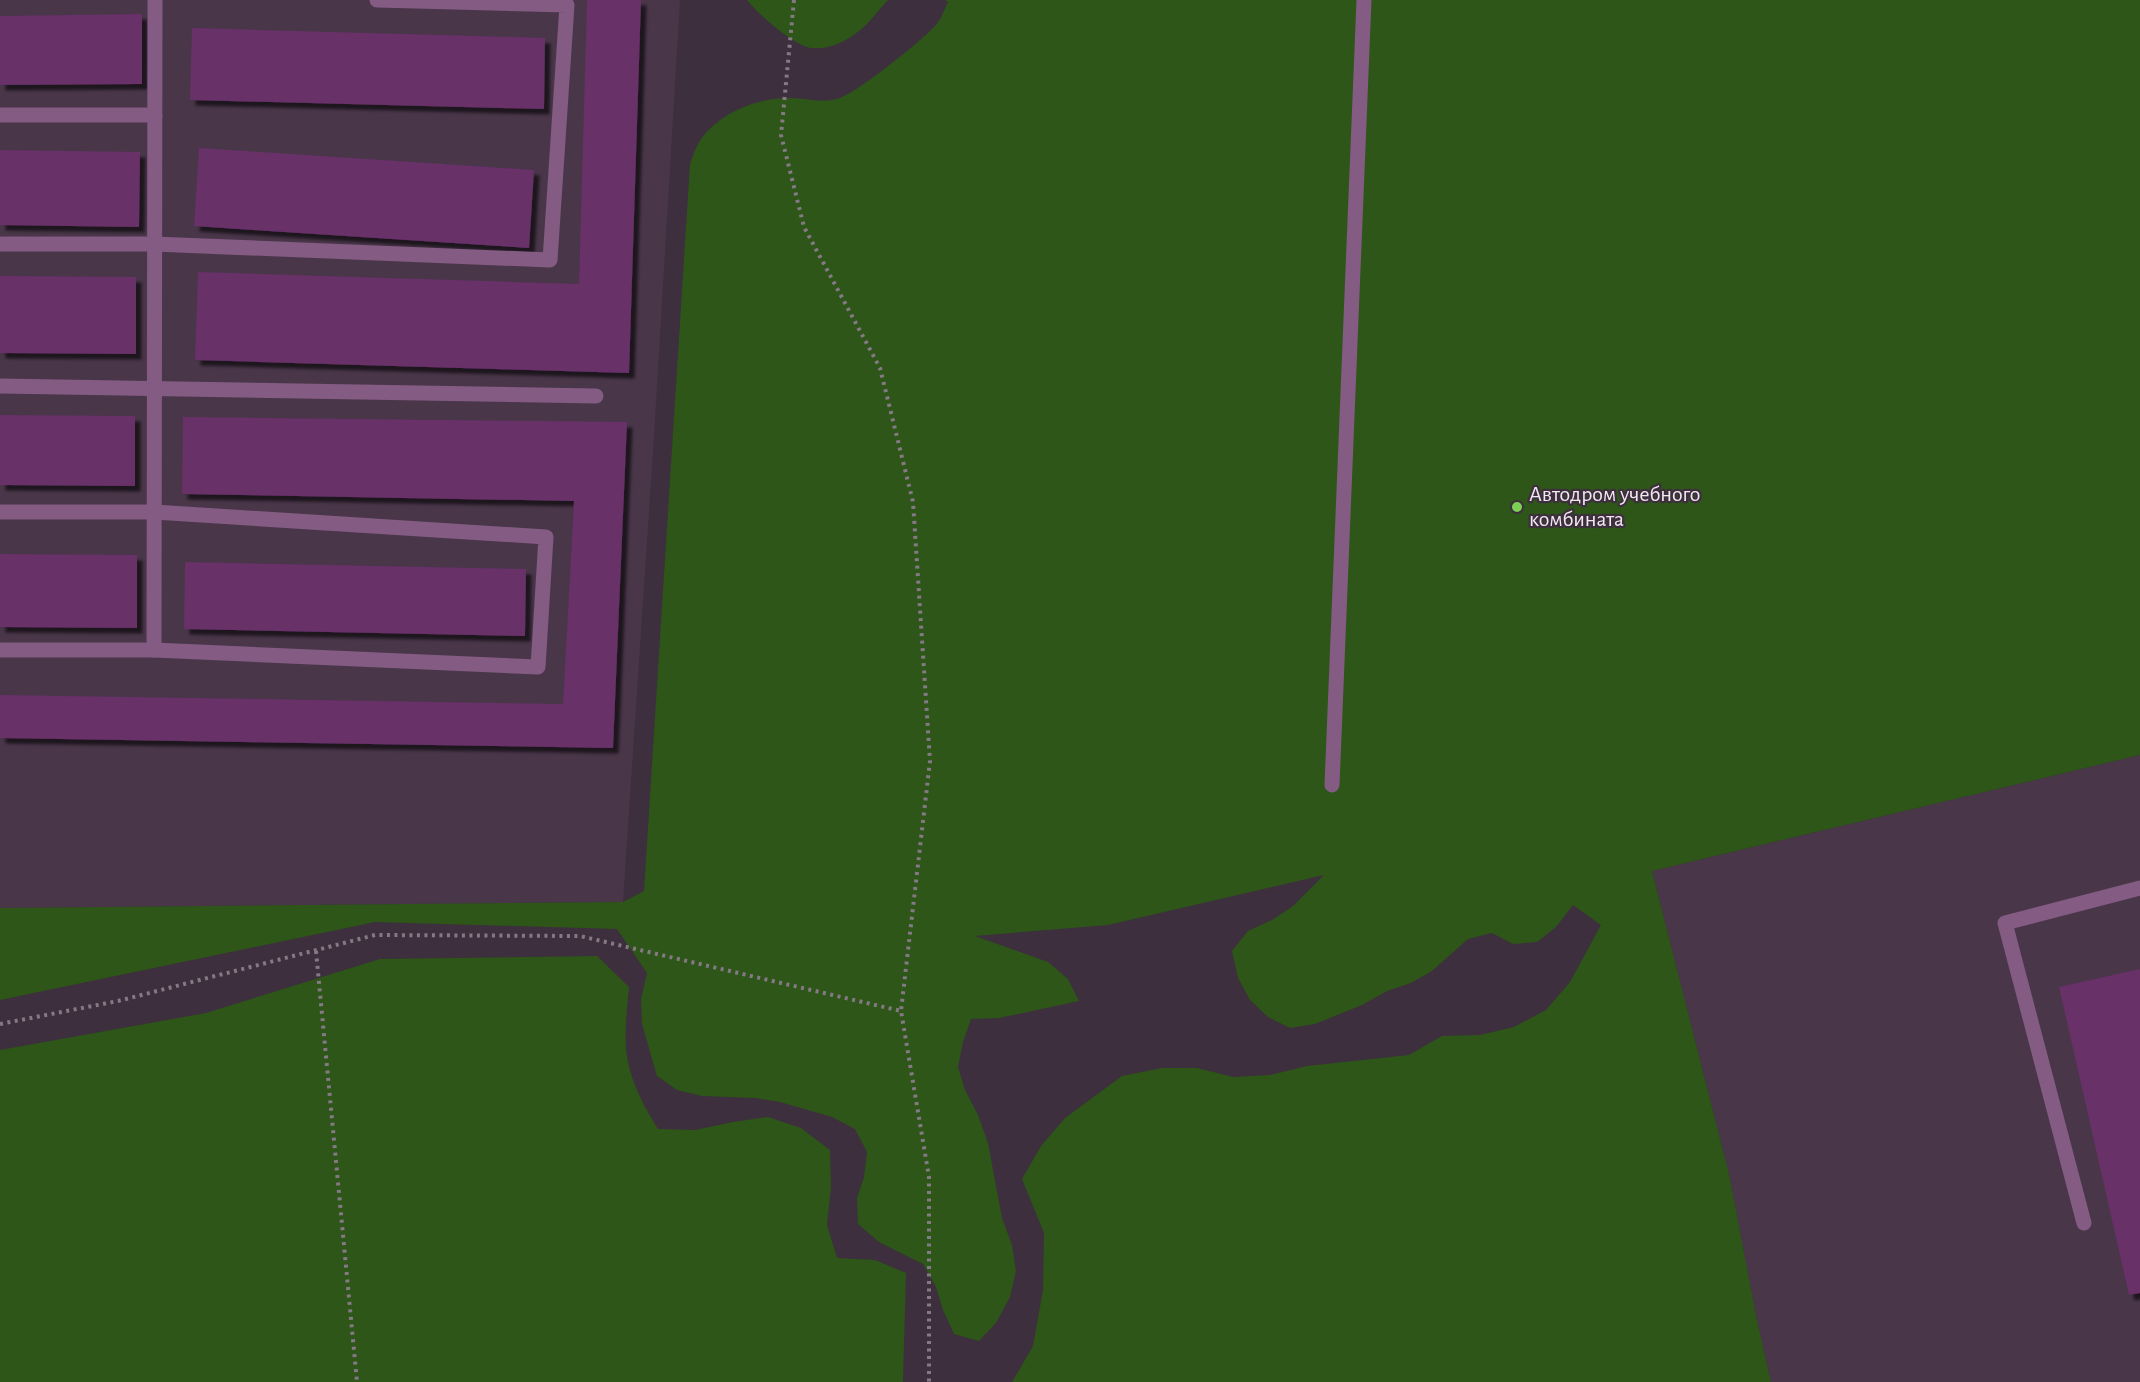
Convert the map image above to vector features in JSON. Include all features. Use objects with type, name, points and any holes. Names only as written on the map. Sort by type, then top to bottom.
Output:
[{"type":"lane","points":[[154,650],[155,0]]},
{"type":"lane","points":[[0,243],[154,244],[550,260],[567,5],[378,0]]},
{"type":"lane","points":[[1332,785],[1364,0]]},
{"type":"lane","points":[[0,115],[154,115]]},
{"type":"lane","points":[[0,386],[596,396]]},
{"type":"lane","points":[[0,512],[154,512],[546,537],[538,667],[154,650],[0,650]]},
{"type":"lane","points":[[2084,1223],[2005,923],[2140,888]]},
{"type":"path","points":[[794,0],[782,135],[784,147],[804,227],[880,368],[913,502],[930,760],[901,1011],[929,1177],[929,1382]]},
{"type":"path","points":[[0,1024],[118,1001],[375,935],[580,936],[901,1011]]},
{"type":"path","points":[[316,951],[357,1382]]},
{"type":"shaded area","points":[[0,0],[680,0],[623,902],[0,908]]},
{"type":"shaded area","points":[[2140,755],[2140,1382],[1771,1382],[1729,1174],[1652,871]]},
{"type":"green space","points":[[747,0],[888,0],[867,24],[843,42],[824,48],[811,48],[795,41],[767,21]]},
{"type":"green space","points":[[945,0],[2140,0],[2140,755],[1652,871],[1729,1174],[1771,1382],[1012,1382],[1033,1346],[1043,1290],[1044,1233],[1022,1179],[1041,1146],[1065,1118],[1122,1076],[1162,1068],[1197,1068],[1233,1077],[1270,1075],[1307,1066],[1409,1055],[1442,1036],[1480,1035],[1514,1027],[1546,1010],[1570,982],[1601,925],[1573,905],[1556,927],[1537,942],[1513,944],[1492,933],[1468,939],[1432,971],[1411,983],[1387,991],[1362,1005],[1315,1024],[1290,1028],[1268,1017],[1250,1000],[1238,978],[1232,951],[1248,931],[1272,920],[1293,906],[1324,875],[1108,925],[975,936],[1048,962],[1068,979],[1079,1001],[999,1018],[971,1019],[963,1042],[958,1067],[965,1090],[978,1115],[988,1143],[1002,1218],[1012,1245],[1016,1271],[1010,1297],[996,1323],[979,1341],[954,1334],[936,1287],[923,1264],[879,1242],[858,1224],[857,1198],[864,1177],[867,1152],[855,1129],[832,1117],[780,1102],[755,1098],[702,1096],[677,1090],[657,1076],[642,1024],[641,999],[647,973],[617,929],[375,922],[0,1000],[0,908],[623,902],[644,891],[690,164],[699,142],[709,129],[741,108],[778,99],[796,98],[821,101],[833,100],[849,94],[903,54],[935,26],[948,2]]},
{"type":"green space","points":[[597,956],[629,987],[626,1015],[628,1062],[640,1097],[658,1129],[695,1130],[768,1117],[801,1128],[830,1150],[831,1187],[827,1225],[837,1258],[875,1260],[906,1273],[903,1382],[0,1382],[0,1050],[206,1013],[380,959]]},
{"type":"building","points":[[587,0],[641,0],[629,373],[195,360],[198,272],[579,284]]},
{"type":"building","points":[[142,14],[142,84],[0,85],[0,16]]},
{"type":"building","points":[[192,28],[545,38],[544,109],[190,100]]},
{"type":"building","points":[[199,148],[534,170],[529,248],[194,226]]},
{"type":"building","points":[[0,150],[140,152],[139,227],[0,225]]},
{"type":"building","points":[[0,276],[136,277],[136,354],[0,353]]},
{"type":"building","points":[[0,415],[135,416],[135,486],[0,485]]},
{"type":"building","points":[[183,417],[627,422],[613,748],[0,738],[0,695],[563,704],[574,501],[182,494]]},
{"type":"building","points":[[0,554],[137,555],[137,628],[0,627]]},
{"type":"building","points":[[185,562],[526,569],[525,636],[184,629]]},
{"type":"building","points":[[2140,969],[2140,1293],[2129,1295],[2059,987]]},
{"type":"place","name":"Автодром учебного комбината","points":[[1517,507]]}]
